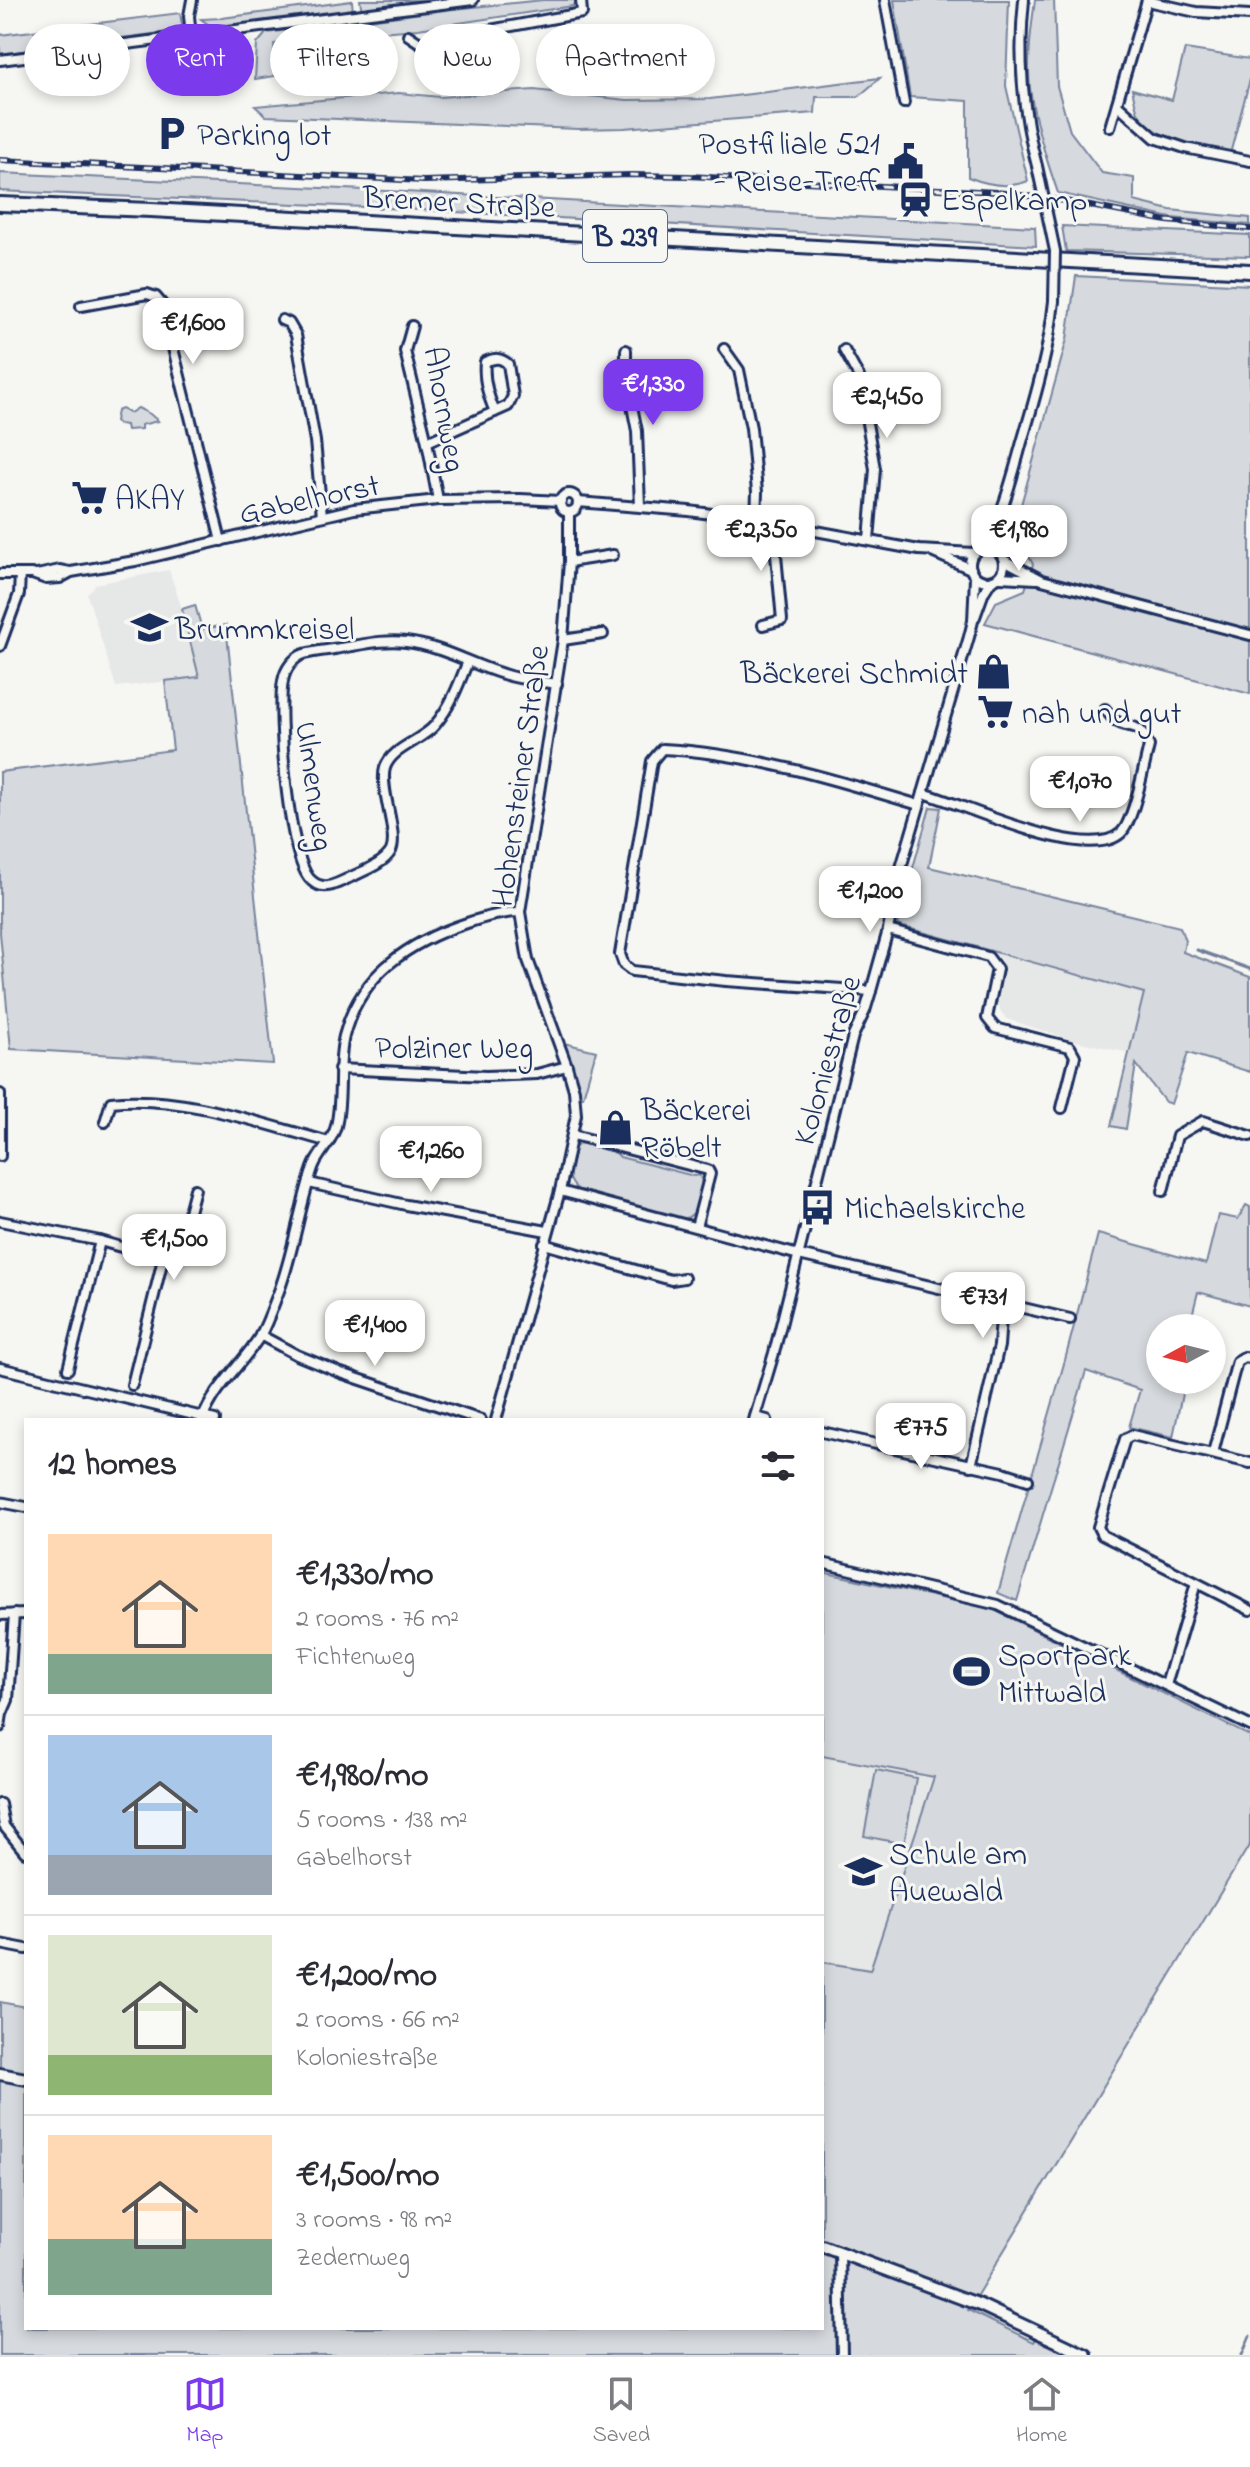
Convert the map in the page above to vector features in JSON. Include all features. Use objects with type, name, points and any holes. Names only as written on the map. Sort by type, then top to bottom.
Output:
[{"type":"main road","name":"Bremer Straße","points":[[0,204],[1250,271]]},
{"type":"street","points":[[190,24],[192,0]]},
{"type":"street","points":[[254,28],[473,0]]},
{"type":"street","points":[[408,35],[420,43],[582,13],[581,0]]},
{"type":"street","points":[[885,0],[904,103]]},
{"type":"street","points":[[578,502],[756,520],[930,551],[974,553],[984,547],[1004,506],[1050,340],[1054,301],[1055,251],[1024,106],[1020,68],[1024,0]]},
{"type":"street","points":[[1110,127],[1147,0],[1196,12],[1250,15]]},
{"type":"street","points":[[0,60],[146,42]]},
{"type":"street","points":[[1117,104],[1155,138],[1185,148],[1250,161]]},
{"type":"street","points":[[81,306],[147,294],[156,297],[162,304],[221,541]]},
{"type":"street","points":[[282,320],[289,323],[296,335],[315,441],[322,516]]},
{"type":"street","name":"Ahornweg","points":[[412,326],[405,351],[438,500]]},
{"type":"street","points":[[724,349],[739,370],[751,428],[757,492],[756,520]]},
{"type":"street","points":[[626,350],[626,376],[637,431],[640,506]]},
{"type":"street","points":[[844,350],[859,377],[871,436],[875,469],[869,540]]},
{"type":"street","points":[[427,442],[495,412],[508,406],[513,396],[508,364],[493,358],[485,362],[484,372],[488,396],[495,412]]},
{"type":"street","points":[[570,494],[578,502],[577,508],[569,512],[563,510],[561,501],[570,494]]},
{"type":"street","name":"Gabelhorst","points":[[0,574],[71,572],[135,561],[354,509],[438,500],[561,501]]},
{"type":"street","points":[[995,579],[1005,566],[1002,556],[1004,506]]},
{"type":"street","name":"Hohensteiner Straße","points":[[560,1191],[576,1115],[574,1090],[528,960],[520,912],[563,640],[569,512]]},
{"type":"street","points":[[763,625],[782,620],[773,523]]},
{"type":"street","points":[[984,547],[993,548],[1042,580]]},
{"type":"street","points":[[930,551],[985,582],[995,579],[1042,580],[1250,635]]},
{"type":"street","points":[[973,573],[970,562],[974,553]]},
{"type":"street","points":[[569,562],[613,555]]},
{"type":"street","name":"Koloniestraße","points":[[754,1418],[774,1353],[853,1036],[871,991],[898,878],[973,621],[973,573]]},
{"type":"street","points":[[0,646],[19,594],[20,574]]},
{"type":"street","name":"Koloniestraße","points":[[973,621],[984,592],[995,579]]},
{"type":"street","points":[[563,640],[603,634]]},
{"type":"street","name":"Ulmenweg","points":[[468,661],[451,705],[433,728],[393,756],[385,769],[392,850],[385,859],[333,886],[320,886],[312,882],[303,872],[283,766],[283,678],[291,661],[305,654],[403,641],[434,647],[506,675],[557,684]]},
{"type":"street","points":[[923,793],[1027,830],[1066,840],[1111,840],[1130,821],[1149,746],[1137,726],[1113,720],[1105,709]]},
{"type":"street","points":[[871,991],[726,981],[632,971],[624,965],[620,954],[652,761],[662,749],[689,751],[774,766],[919,805]]},
{"type":"street","points":[[0,1368],[203,1418],[209,1401],[260,1335],[281,1286],[313,1166],[335,1130],[339,1069],[352,1010],[369,984],[393,960],[417,943],[492,915],[520,912]]},
{"type":"street","points":[[888,930],[988,957],[997,969],[987,1018],[995,1028],[1070,1047],[1075,1056],[1062,1108]]},
{"type":"street","name":"Polziner Weg","points":[[339,1069],[486,1076],[537,1074],[567,1066]]},
{"type":"street","points":[[0,1094],[0,1156]]},
{"type":"street","points":[[105,1122],[111,1102],[139,1099],[196,1108],[329,1142]]},
{"type":"street","points":[[1163,1191],[1177,1136],[1203,1121],[1250,1136]]},
{"type":"street","points":[[573,1135],[708,1170],[710,1174],[696,1227]]},
{"type":"street","points":[[309,1183],[547,1231]]},
{"type":"street","points":[[0,1221],[100,1241],[163,1259],[179,1250],[195,1189]]},
{"type":"street","points":[[497,1418],[560,1191],[799,1255],[1070,1319]]},
{"type":"street","points":[[68,1369],[100,1241]]},
{"type":"street","points":[[544,1244],[671,1280],[684,1278]]},
{"type":"street","points":[[132,1385],[163,1259]]},
{"type":"street","points":[[971,1466],[999,1346],[1002,1304]]},
{"type":"street","points":[[260,1335],[341,1373],[475,1418]]},
{"type":"street","points":[[1213,1453],[1237,1361],[1250,1358]]},
{"type":"street","points":[[824,1432],[1028,1480]]},
{"type":"street","points":[[1250,1463],[1132,1435],[1125,1439],[1098,1527],[1102,1535],[1250,1610]]},
{"type":"street","points":[[0,1502],[24,1507]]},
{"type":"street","points":[[824,1563],[993,1603],[1250,1726]]},
{"type":"street","points":[[1166,1685],[1196,1583]]},
{"type":"street","points":[[0,1727],[8,1700],[14,1614]]},
{"type":"street","points":[[0,1615],[24,1614]]},
{"type":"street","points":[[0,1804],[4,1826],[24,1851]]},
{"type":"street","points":[[0,1944],[24,1949]]},
{"type":"street","points":[[0,2074],[24,2079]]},
{"type":"street","points":[[824,2247],[980,2305],[1086,2355]]},
{"type":"street","points":[[840,2252],[842,2355]]},
{"type":"shaded area","points":[[360,0],[437,0],[362,12]]},
{"type":"shaded area","points":[[543,0],[595,0],[452,24],[414,24],[414,29],[398,31],[398,24],[336,24]]},
{"type":"shaded area","points":[[894,0],[1009,0],[1006,86],[1028,181],[998,185],[968,177],[968,101],[910,97]]},
{"type":"shaded area","points":[[1035,0],[1054,0],[1057,86],[1070,131],[1102,173],[1134,178],[1134,201],[1170,210],[1250,218],[1250,225],[1171,218],[1058,193],[1041,142],[1030,89],[1029,56]]},
{"type":"shaded area","points":[[352,1],[353,12],[240,24],[208,24],[201,19]]},
{"type":"shaded area","points":[[180,13],[182,24],[146,24],[146,35],[130,37],[130,24],[90,24]]},
{"type":"shaded area","points":[[24,32],[24,51],[0,54],[0,35]]},
{"type":"shaded area","points":[[270,32],[270,77],[255,79],[257,44]]},
{"type":"shaded area","points":[[1185,49],[1250,59],[1250,79],[1230,154],[1167,137],[1146,123],[1138,111],[1132,89],[1172,100]]},
{"type":"shaded area","points":[[880,78],[858,97],[816,97],[815,113],[624,128],[578,129],[266,116],[255,106],[398,96],[399,93],[440,97],[520,96],[520,91],[534,90],[536,96],[627,100],[710,99]]},
{"type":"shaded area","points":[[0,173],[1035,227],[1036,246],[386,208],[0,191]]},
{"type":"shaded area","points":[[1062,226],[1250,235],[1250,256],[1066,251]]},
{"type":"shaded area","points":[[1076,276],[1250,285],[1250,694],[985,623],[996,602],[1025,590],[1033,564],[1014,530],[1067,339]]},
{"type":"shaded area","points":[[138,408],[158,421],[141,425],[141,429],[127,430],[126,425],[115,421],[117,411],[122,409],[130,413]]},
{"type":"shaded area","name":"Brummkreisel","points":[[169,570],[182,609],[195,605],[203,630],[226,625],[231,674],[116,687],[87,594],[96,584]]},
{"type":"shaded area","points":[[195,605],[202,629],[226,625],[273,1064],[11,1049],[0,933],[0,772],[173,750],[165,681],[199,677],[182,609]]},
{"type":"shaded area","points":[[930,807],[941,808],[929,867],[1180,927],[1185,941],[1183,952],[1250,977],[1250,1072],[1188,1053],[1171,1104],[1165,1102],[1136,1064],[1126,1129],[1111,1126],[1144,993],[897,925]]},
{"type":"shaded area","points":[[988,949],[1145,993],[1129,1053],[1072,1040],[1007,1019],[998,1003],[1004,968],[1001,960]]},
{"type":"shaded area","points":[[564,1043],[596,1051],[583,1097],[579,1097]]},
{"type":"shaded area","points":[[581,1143],[616,1153],[620,1157],[699,1175],[702,1187],[697,1207],[683,1219],[580,1191],[571,1182],[569,1172],[574,1148]]},
{"type":"shaded area","points":[[1246,1205],[1250,1207],[1250,1306],[1198,1292],[1192,1314],[1146,1314],[1146,1394],[1182,1394],[1173,1437],[1129,1427],[1140,1390],[1086,1371],[1017,1601],[998,1593],[1098,1234],[1206,1264],[1218,1215],[1238,1219]]},
{"type":"shaded area","points":[[824,1572],[992,1609],[1250,1736],[1250,1844],[968,2310],[1034,2342],[1037,2337],[1073,2355],[0,2355],[0,2002],[24,2007],[24,2330],[824,2330],[824,1962],[870,1970],[934,1777],[824,1756]]},
{"type":"shaded area","name":"Schule am Auewald","points":[[824,1756],[935,1776],[870,1971],[824,1962]]},
{"type":"shaded area","points":[[876,1770],[916,1778],[904,1844],[864,1836]]},
{"type":"waterway","points":[[1197,950],[1250,969]]},
{"type":"waterway","points":[[1242,2355],[1250,2336]]},
{"type":"railway","points":[[0,160],[424,181],[688,176],[997,192],[1065,201],[1167,221],[1250,229]]},
{"type":"place","name":"Parking lot","points":[[171,134]]},
{"type":"place","name":"Postfiliale 521 - Reise-Treff","points":[[906,161]]},
{"type":"place","name":"Espelkamp","points":[[915,199]]},
{"type":"place","name":"AKAY","points":[[89,498]]},
{"type":"place","name":"Brummkreisel","points":[[149,628]]},
{"type":"place","name":"Bäckerei Schmidt","points":[[994,672]]},
{"type":"place","name":"nah und gut","points":[[996,712]]},
{"type":"place","name":"Bäckerei Röbelt","points":[[615,1127]]},
{"type":"place","name":"Michaelskirche","points":[[818,1207]]},
{"type":"place","name":"Sportpark Mittwald","points":[[972,1672]]},
{"type":"place","name":"Schule am Auewald","points":[[863,1871]]}]
